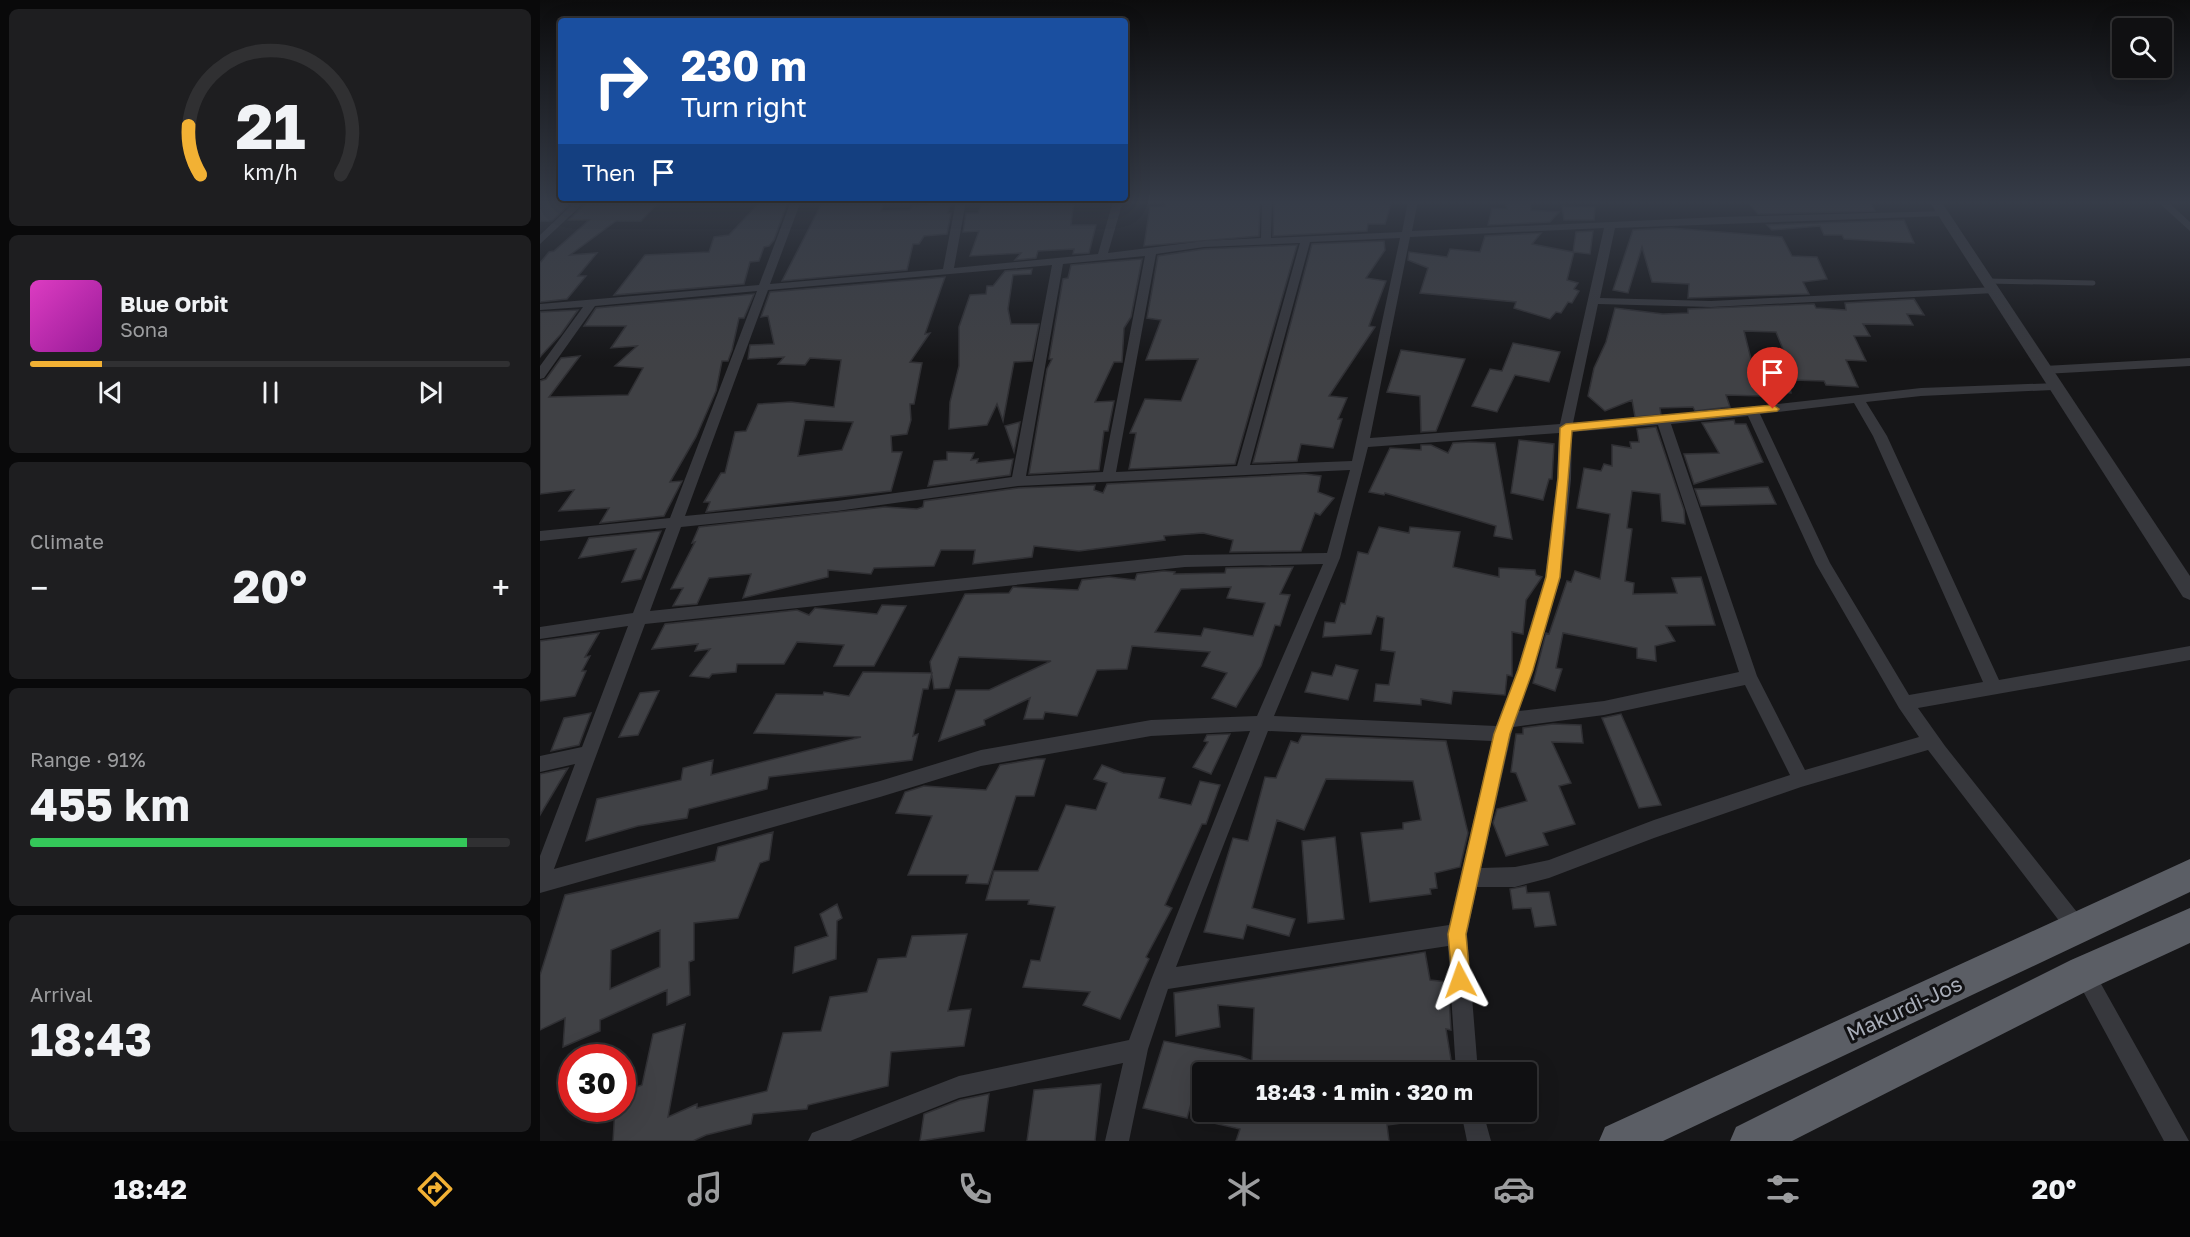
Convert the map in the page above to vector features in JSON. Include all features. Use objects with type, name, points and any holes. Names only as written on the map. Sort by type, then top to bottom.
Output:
[{"type":"highway","name":"Makurdi-Jos","points":[[1619,1141],[2190,875]]},
{"type":"highway","points":[[1750,1141],[1788,1133],[2084,973],[2190,924]]},
{"type":"street","points":[[540,882],[776,254]]},
{"type":"street","points":[[948,270],[951,254]]},
{"type":"street","points":[[540,307],[1129,254]]},
{"type":"street","points":[[1109,475],[1151,254]]},
{"type":"street","points":[[1243,468],[1302,254]]},
{"type":"street","points":[[1118,1141],[1137,1049],[1161,980],[1262,723],[1333,558],[1358,465],[1402,254]]},
{"type":"street","points":[[1466,1062],[1457,934],[1505,727],[1553,577],[1564,478],[1566,428],[1604,254]]},
{"type":"street","points":[[1970,254],[2053,386],[2190,592]]},
{"type":"street","points":[[1018,481],[1058,262]]},
{"type":"street","points":[[1593,300],[1711,304],[1991,285]]},
{"type":"street","points":[[540,375],[592,302]]},
{"type":"street","points":[[2044,370],[2190,362]]},
{"type":"street","points":[[1362,443],[1663,421],[1921,392],[2053,386]]},
{"type":"street","points":[[1858,399],[1880,436],[1995,687]]},
{"type":"street","points":[[1752,411],[1823,564],[1905,703],[2077,928]]},
{"type":"street","points":[[1663,421],[1749,677],[1801,779]]},
{"type":"street","points":[[540,536],[677,520],[837,506],[1018,481],[1243,468],[1358,465]]},
{"type":"street","points":[[540,633],[640,618],[1185,561],[1333,558]]},
{"type":"street","points":[[1905,703],[2190,653]]},
{"type":"street","points":[[540,882],[880,789],[981,758],[1151,728],[1262,723],[1505,727],[1749,677]]},
{"type":"street","points":[[1471,878],[1515,877],[1549,869],[1801,779],[1932,741]]},
{"type":"street","points":[[540,764],[589,753]]},
{"type":"street","points":[[1161,980],[1457,934]]},
{"type":"street","points":[[2084,973],[2177,1141]]},
{"type":"street","points":[[820,1141],[959,1087],[1137,1049]]},
{"type":"street","points":[[1475,1122],[1479,1141]]},
{"type":"lane","points":[[1991,285],[2093,283]]},
{"type":"building","points":[[547,254],[596,254],[578,276],[586,276],[567,299],[540,302],[540,263]]},
{"type":"building","points":[[761,254],[759,261],[750,262],[744,284],[614,295],[645,255]]},
{"type":"building","points":[[796,254],[911,254],[907,270],[782,281]]},
{"type":"building","points":[[971,254],[1000,254],[970,256]]},
{"type":"building","points":[[1020,254],[1037,254],[1036,258],[1015,260]]},
{"type":"building","points":[[1294,254],[1235,464],[1129,469],[1136,433],[1130,433],[1145,399],[1181,401],[1198,359],[1146,360],[1161,320],[1147,318],[1158,256]]},
{"type":"building","points":[[1309,254],[1382,254],[1366,278],[1386,281],[1369,326],[1375,327],[1329,396],[1347,398],[1338,419],[1342,419],[1333,448],[1301,444],[1297,461],[1253,463]]},
{"type":"building","points":[[1409,254],[1447,257],[1448,254],[1573,254],[1567,280],[1578,283],[1574,289],[1579,291],[1572,303],[1568,302],[1561,313],[1556,312],[1550,319],[1514,308],[1516,302],[1420,293],[1428,268],[1408,260]]},
{"type":"building","points":[[1625,254],[1640,254],[1628,293],[1613,290]]},
{"type":"building","points":[[1644,254],[1791,254],[1817,257],[1827,279],[1803,282],[1809,294],[1688,298],[1689,284],[1652,282]]},
{"type":"building","points":[[1142,259],[1131,317],[1124,328],[1122,362],[1114,362],[1095,402],[1114,401],[1108,431],[1104,431],[1099,470],[1029,474],[1047,369],[1052,359],[1049,359],[1063,279],[1068,278],[1071,265]]},
{"type":"building","points":[[1032,269],[1031,274],[1013,275],[1008,309],[1011,324],[1039,324],[1032,361],[1014,362],[1003,421],[997,404],[987,425],[949,429],[950,402],[959,366],[959,327],[970,295],[986,294],[987,286],[993,286],[1005,271]]},
{"type":"building","points":[[945,277],[925,334],[930,333],[910,362],[922,363],[914,404],[910,404],[911,420],[907,434],[891,436],[892,452],[902,452],[891,491],[706,512],[710,502],[704,502],[721,473],[725,473],[735,432],[746,431],[758,404],[791,402],[834,407],[841,360],[810,358],[805,365],[778,364],[784,357],[748,359],[750,345],[774,344],[768,316],[761,317],[770,292]],"holes":[[[805,420],[853,422],[842,450],[798,456]]]},
{"type":"building","points":[[754,294],[744,318],[739,318],[732,350],[728,361],[722,361],[716,391],[696,437],[670,482],[682,481],[664,516],[600,523],[609,508],[559,511],[574,490],[540,494],[540,381],[546,379],[561,358],[580,356],[549,397],[628,395],[643,368],[615,366],[637,346],[611,348],[626,326],[584,326],[596,308]]},
{"type":"building","points":[[1914,299],[1924,315],[1907,314],[1913,325],[1863,324],[1870,336],[1854,336],[1866,361],[1846,360],[1858,387],[1826,385],[1824,381],[1793,380],[1794,383],[1789,382],[1791,393],[1759,390],[1762,396],[1726,395],[1730,407],[1695,411],[1693,407],[1660,408],[1661,415],[1635,417],[1632,400],[1605,411],[1588,396],[1594,368],[1606,342],[1615,308],[1663,314],[1688,313],[1688,309],[1814,304],[1816,308],[1846,310],[1845,303]],"holes":[[[1744,331],[1776,332],[1789,364],[1751,359]]]},
{"type":"building","points":[[578,310],[561,334],[540,357],[540,312]]},
{"type":"building","points":[[1513,343],[1560,352],[1549,382],[1515,375],[1497,412],[1472,406],[1490,369],[1502,371]]},
{"type":"building","points":[[1401,350],[1465,359],[1436,431],[1421,432],[1420,396],[1387,392]]},
{"type":"building","points":[[1734,420],[1735,424],[1746,424],[1763,462],[1694,484],[1684,454],[1719,453],[1702,423]]},
{"type":"building","points":[[1020,422],[1014,452],[1005,426]]},
{"type":"building","points":[[1656,427],[1684,510],[1685,524],[1662,521],[1660,494],[1632,491],[1627,528],[1632,529],[1625,581],[1634,583],[1633,594],[1677,593],[1672,578],[1701,577],[1715,625],[1666,626],[1675,641],[1655,646],[1656,661],[1637,658],[1637,648],[1563,633],[1556,668],[1562,669],[1555,691],[1533,683],[1546,633],[1549,634],[1567,581],[1571,582],[1575,571],[1600,579],[1610,514],[1577,508],[1584,468],[1601,471],[1604,464],[1612,466],[1612,445],[1631,448],[1630,442],[1639,442],[1637,429]]},
{"type":"building","points":[[1519,440],[1554,444],[1552,479],[1549,479],[1543,500],[1511,493]]},
{"type":"building","points":[[1453,443],[1495,443],[1512,539],[1494,536],[1496,526],[1385,493],[1384,495],[1369,492],[1390,448],[1421,450],[1421,445],[1431,445],[1448,453]]},
{"type":"building","points":[[947,452],[974,453],[971,460],[978,459],[977,463],[1013,459],[1010,475],[928,486],[934,461],[947,460]]},
{"type":"building","points":[[1305,474],[1321,476],[1318,492],[1334,498],[1320,515],[1315,513],[1301,551],[1230,552],[1233,540],[1203,533],[1164,536],[1165,540],[1079,551],[1034,546],[1032,557],[973,564],[975,550],[941,550],[934,566],[874,568],[871,574],[828,570],[828,577],[743,598],[751,574],[709,578],[697,604],[673,606],[683,588],[671,589],[695,542],[692,543],[699,527],[885,507],[917,509],[923,507],[924,501],[1018,488],[1095,485],[1094,490],[1103,493],[1107,484]]},
{"type":"building","points":[[1768,487],[1776,504],[1701,506],[1695,489]]},
{"type":"building","points":[[1379,527],[1409,533],[1410,527],[1460,532],[1453,567],[1499,577],[1499,568],[1535,570],[1536,575],[1542,577],[1526,600],[1523,634],[1512,632],[1512,676],[1507,675],[1505,695],[1453,691],[1451,704],[1421,699],[1421,705],[1374,701],[1376,684],[1389,685],[1395,652],[1381,650],[1384,618],[1377,616],[1371,634],[1323,637],[1325,622],[1335,623],[1341,603],[1345,604],[1358,552],[1368,554]]},
{"type":"building","points":[[661,531],[641,579],[622,582],[636,549],[579,558],[589,538]]},
{"type":"building","points":[[1293,567],[1280,594],[1290,595],[1280,626],[1275,625],[1261,666],[1236,707],[1212,698],[1227,673],[1202,666],[1210,652],[1132,646],[1127,669],[1097,670],[1077,716],[1045,712],[1043,719],[1024,719],[1030,698],[984,720],[985,725],[939,741],[956,690],[989,690],[1051,661],[959,657],[949,688],[934,689],[930,662],[965,594],[1009,593],[1013,587],[1078,590],[1082,580],[1109,577],[1135,580],[1137,574],[1164,571],[1175,572],[1174,574],[1225,573],[1226,568]],"holes":[[[1231,587],[1227,598],[1265,603],[1253,636],[1204,628],[1201,636],[1155,632],[1181,589]]]},
{"type":"building","points":[[882,605],[906,606],[874,666],[834,666],[844,645],[797,642],[784,664],[737,664],[736,672],[712,674],[709,678],[690,676],[710,649],[695,651],[698,644],[652,649],[665,624],[797,610],[809,615],[815,608],[877,614]]},
{"type":"building","points":[[599,633],[585,657],[590,656],[582,671],[586,671],[575,696],[540,701],[540,641]]},
{"type":"building","points":[[1336,665],[1358,670],[1348,700],[1305,692],[1312,672],[1332,676]]},
{"type":"building","points":[[863,672],[932,673],[928,689],[923,689],[913,736],[918,734],[912,760],[769,777],[767,789],[689,809],[687,818],[638,826],[586,841],[597,799],[681,780],[683,768],[713,760],[711,775],[861,737],[754,733],[776,694],[823,695],[824,692],[849,696]]},
{"type":"building","points":[[659,691],[638,735],[619,737],[640,693]]},
{"type":"building","points":[[591,713],[579,745],[551,751],[564,718]]},
{"type":"building","points":[[1621,714],[1661,805],[1639,808],[1602,718]]},
{"type":"building","points":[[1553,724],[1581,725],[1583,743],[1552,742],[1571,783],[1559,786],[1575,824],[1543,833],[1548,845],[1506,856],[1493,823],[1497,809],[1527,801],[1516,773],[1511,772],[1516,734],[1523,734],[1523,728]]},
{"type":"building","points":[[1230,734],[1211,774],[1193,767],[1208,742],[1204,741],[1207,735]]},
{"type":"building","points":[[1302,735],[1446,741],[1468,833],[1460,867],[1435,873],[1437,888],[1430,889],[1431,894],[1370,902],[1361,833],[1403,829],[1403,823],[1421,820],[1413,781],[1326,779],[1304,830],[1277,820],[1252,908],[1295,919],[1289,936],[1247,925],[1243,939],[1204,932],[1233,838],[1248,841],[1265,777],[1276,778],[1291,741],[1298,743]]},
{"type":"building","points":[[1045,759],[1034,796],[1016,796],[988,884],[966,883],[968,875],[908,875],[932,816],[896,813],[905,792],[924,786],[986,790],[1000,765]]},
{"type":"building","points":[[1102,765],[1123,773],[1165,778],[1159,798],[1191,805],[1200,781],[1220,785],[1206,824],[1202,824],[1165,905],[1172,908],[1146,957],[1149,959],[1120,1019],[1083,1005],[1090,992],[1023,987],[1031,960],[1040,961],[1055,907],[1028,904],[1029,900],[986,900],[994,871],[1038,871],[1066,805],[1096,810],[1107,783],[1094,779]]},
{"type":"building","points":[[568,768],[540,815],[540,774]]},
{"type":"building","points":[[773,832],[769,860],[760,863],[738,918],[694,923],[694,960],[689,962],[690,995],[667,1005],[667,990],[600,1020],[600,1031],[570,1044],[563,1044],[565,1018],[540,1030],[540,975],[565,895],[715,861],[718,847]],"holes":[[[660,930],[660,967],[610,989],[611,950]]]},
{"type":"building","points":[[1335,837],[1344,919],[1308,923],[1302,841]]},
{"type":"building","points":[[1526,886],[1527,893],[1549,892],[1556,925],[1535,927],[1531,908],[1513,909],[1510,889]]},
{"type":"building","points":[[837,904],[842,918],[837,921],[836,959],[793,973],[795,947],[828,936],[820,914]]},
{"type":"building","points":[[967,934],[948,1011],[971,1009],[964,1046],[891,1052],[888,1086],[808,1105],[807,1109],[753,1114],[751,1124],[706,1135],[693,1141],[613,1141],[614,1122],[636,1122],[636,1087],[642,1085],[653,1034],[685,1024],[668,1117],[697,1104],[697,1108],[767,1091],[783,1033],[821,1031],[830,997],[867,992],[878,959],[906,957],[912,936]]},
{"type":"building","points":[[1425,952],[1430,980],[1448,982],[1451,1030],[1446,1029],[1451,1062],[1192,1062],[1192,1100],[1187,1118],[1143,1108],[1164,1041],[1240,1056],[1252,1061],[1254,1008],[1218,1005],[1220,1027],[1176,1036],[1174,993]]},
{"type":"building","points":[[1101,1084],[1095,1141],[1027,1141],[1034,1090]]},
{"type":"building","points":[[989,1094],[984,1131],[920,1141],[924,1114],[960,1100]]},
{"type":"building","points":[[1209,1122],[1410,1122],[1387,1125],[1389,1141],[1236,1141],[1240,1129]]},
{"type":"route","points":[[1460,980],[1457,934],[1502,734],[1526,670],[1553,577],[1564,478],[1566,428],[1663,421],[1773,409]]}]
